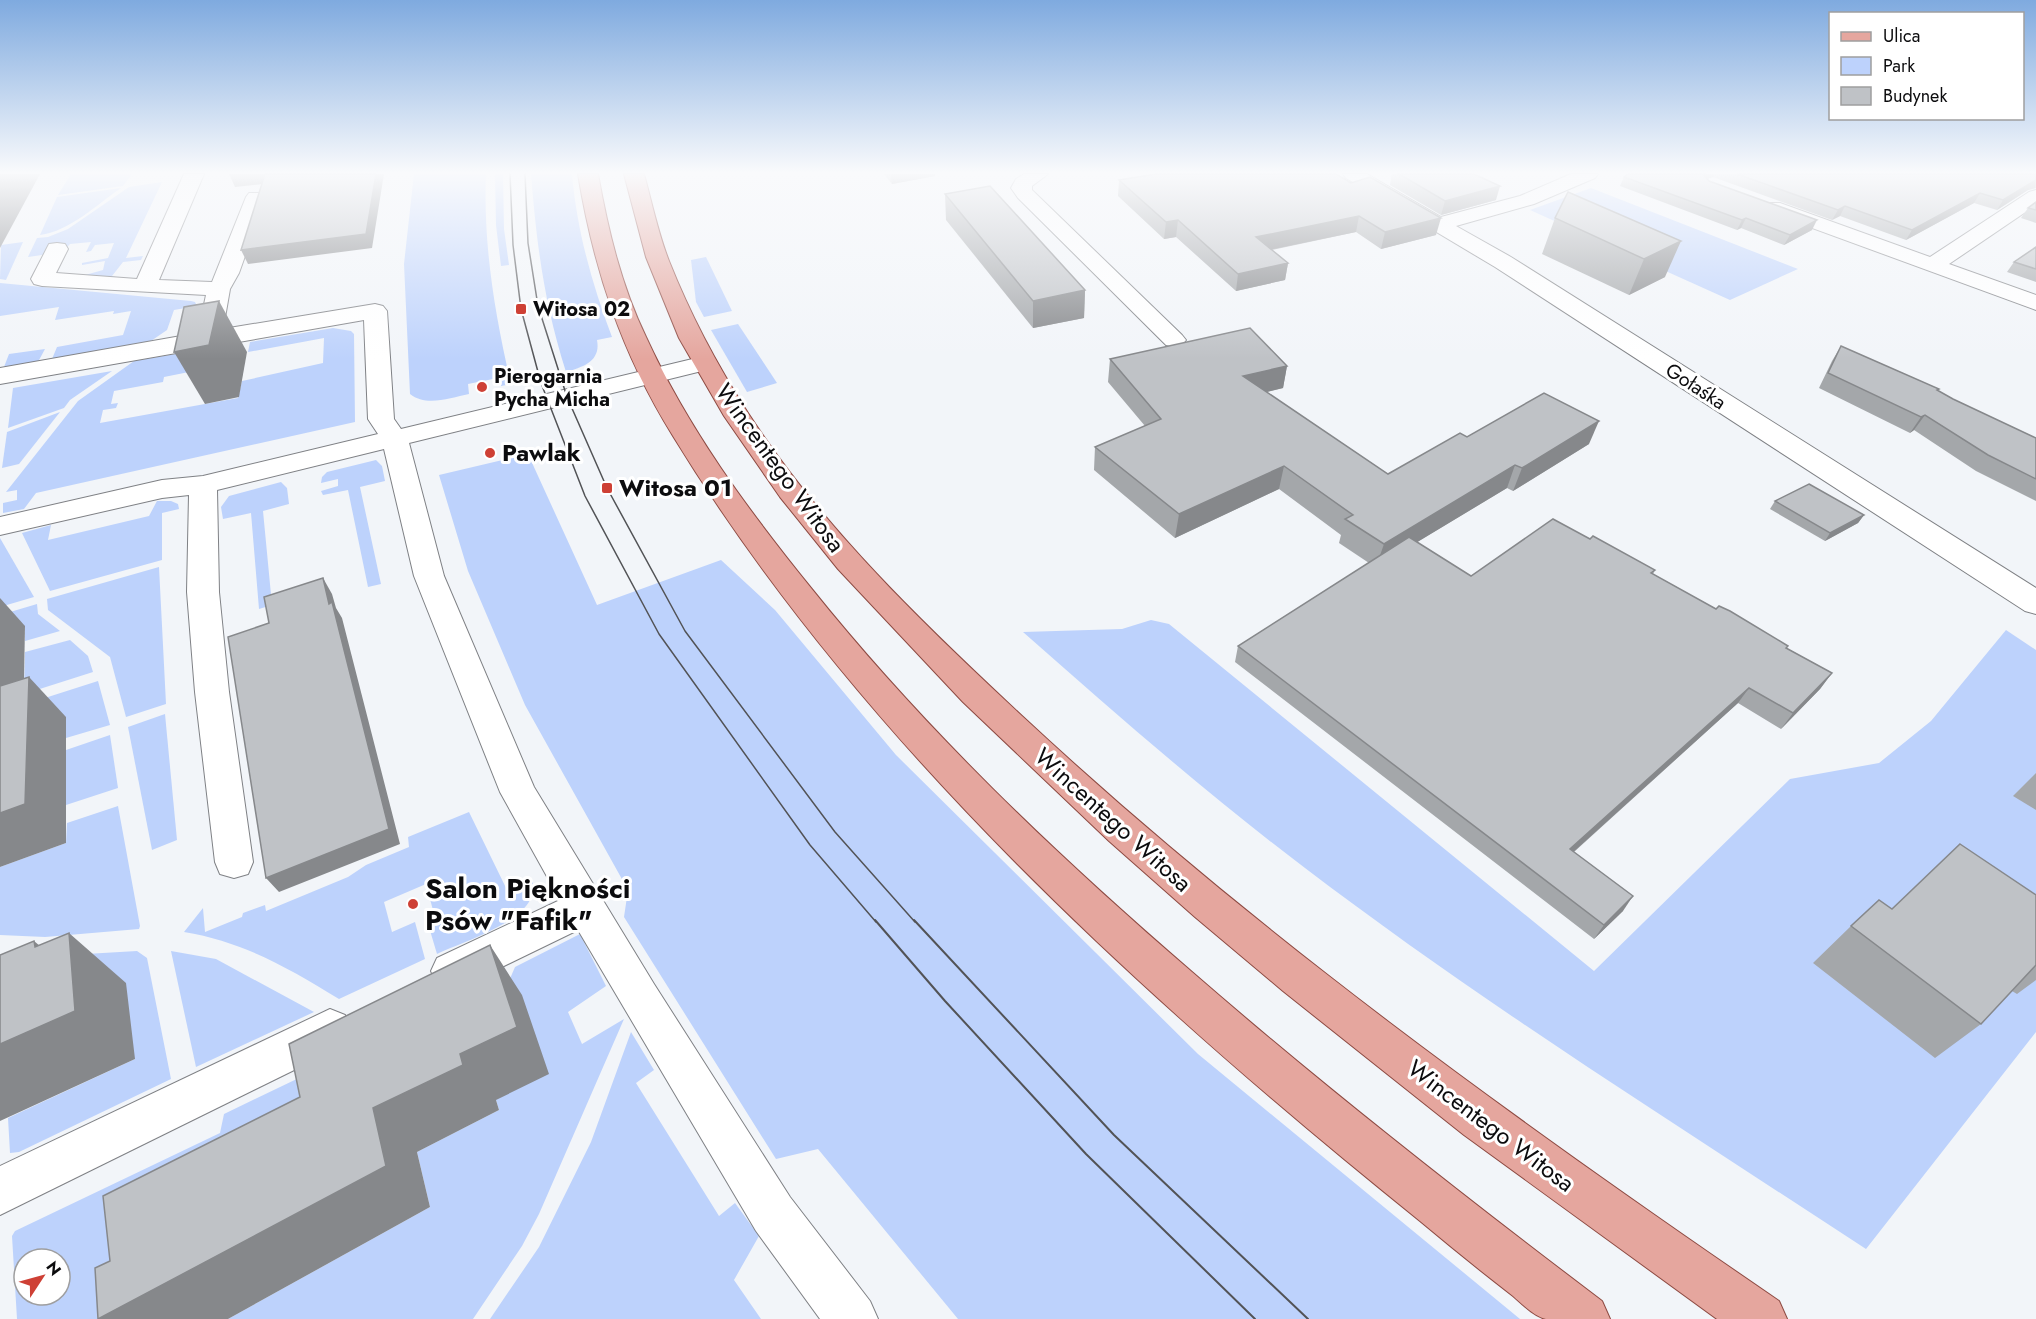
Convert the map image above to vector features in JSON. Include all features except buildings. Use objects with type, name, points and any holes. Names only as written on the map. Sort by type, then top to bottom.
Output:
[{"type":"main road","points":[[599,236],[633,339],[651,376],[702,464],[805,604],[867,679],[1004,825],[1098,915],[1246,1049],[1416,1189],[1584,1319]]},
{"type":"main road","name":"Wincentego Witosa","points":[[650,236],[663,274],[705,363],[730,406],[770,462],[856,570],[982,700],[1102,812],[1267,954],[1427,1080],[1617,1220],[1761,1319]]},
{"type":"street","points":[[145,286],[167,236]]},
{"type":"street","points":[[208,338],[219,289],[228,273],[242,236]]},
{"type":"street","points":[[1067,236],[1174,340]]},
{"type":"street","name":"Gołaśka","points":[[1458,236],[2032,595]]},
{"type":"street","points":[[1852,236],[2036,303]]},
{"type":"street","points":[[1933,265],[1977,236]]},
{"type":"street","points":[[57,249],[42,279],[219,289]]},
{"type":"street","points":[[0,376],[143,352],[208,338],[375,311],[381,419],[394,438],[429,576],[518,792],[772,1215],[852,1319]]},
{"type":"street","points":[[0,526],[162,489],[203,485],[705,363]]},
{"type":"street","points":[[203,485],[203,592],[212,692],[234,862]]},
{"type":"street","points":[[416,988],[586,907]]},
{"type":"street","points":[[0,1191],[363,1014]]},
{"type":"green space","points":[[137,236],[126,258],[143,256],[141,260],[123,262],[112,276],[123,279],[78,277],[103,270],[105,261],[82,265],[82,263],[108,258],[114,243],[95,245],[91,251],[86,252],[91,242],[70,244],[63,252],[28,257],[37,238]]},
{"type":"green space","points":[[407,236],[487,236],[491,280],[511,384],[501,386],[498,378],[468,384],[469,394],[431,401],[416,398],[410,394],[404,264]]},
{"type":"green space","points":[[497,236],[505,236],[509,265],[501,266]]},
{"type":"green space","points":[[537,236],[582,236],[586,257],[612,337],[597,340],[598,347],[594,358],[579,368],[566,372],[542,274]]},
{"type":"green space","points":[[1587,236],[1713,236],[1798,269],[1730,300]]},
{"type":"green space","points":[[23,242],[6,280],[0,279],[1,245]]},
{"type":"green space","points":[[706,257],[732,311],[704,317],[696,302],[691,260]]},
{"type":"green space","points":[[0,283],[191,301],[197,306],[174,310],[167,330],[148,343],[52,359],[57,347],[123,335],[131,311],[113,314],[114,311],[55,320],[59,307],[0,316]]},
{"type":"green space","points":[[738,324],[777,383],[747,392],[711,330]]},
{"type":"green space","points":[[333,328],[351,331],[354,334],[355,422],[36,493],[24,509],[3,513],[3,503],[17,500],[17,490],[6,492],[78,401],[134,361],[199,350],[194,371],[164,377],[163,382],[114,391],[111,404],[118,403],[116,408],[103,410],[100,423],[238,398],[242,381],[323,363],[324,338],[248,352],[250,342]]},
{"type":"green space","points":[[45,349],[38,362],[4,367],[9,354]]},
{"type":"green space","points":[[112,371],[70,400],[64,408],[8,428],[13,388]]},
{"type":"green space","points":[[60,412],[19,464],[2,468],[7,432]]},
{"type":"green space","points":[[528,454],[597,605],[721,560],[775,610],[896,755],[1198,1054],[1520,1319],[958,1319],[818,1149],[776,1159],[624,917],[628,890],[525,705],[468,571],[439,475]]},
{"type":"green space","points":[[376,460],[382,466],[385,481],[360,487],[381,584],[368,587],[348,490],[323,495],[321,491],[338,486],[338,479],[321,483],[322,477],[327,472]]},
{"type":"green space","points":[[281,482],[287,488],[289,504],[263,511],[272,605],[259,609],[251,513],[223,519],[221,507],[229,496]]},
{"type":"green space","points":[[157,501],[171,501],[178,504],[179,509],[162,513],[162,560],[50,591],[22,533],[51,525],[48,540],[149,516]]},
{"type":"green space","points":[[0,538],[34,597],[0,607]]},
{"type":"green space","points":[[159,567],[166,704],[126,717],[110,657],[48,610],[47,599]]},
{"type":"green space","points":[[37,604],[38,614],[60,631],[25,641],[25,626],[0,633],[0,615]]},
{"type":"green space","points":[[1151,620],[1169,624],[1594,971],[1790,779],[1879,763],[1931,721],[2006,630],[2036,650],[2036,1032],[1866,1249],[1582,1063],[1373,919],[1197,782],[1023,632],[1122,629]]},
{"type":"green space","points":[[70,640],[88,656],[93,672],[24,694],[25,652]]},
{"type":"green space","points":[[98,681],[110,725],[66,738],[66,717],[23,705]]},
{"type":"green space","points":[[165,714],[177,840],[152,850],[128,727]]},
{"type":"green space","points":[[110,735],[118,788],[66,805],[66,750]]},
{"type":"green space","points":[[118,806],[139,929],[45,937],[0,935],[0,867],[66,843],[67,823]]},
{"type":"green space","points":[[469,812],[508,892],[533,882],[530,900],[523,909],[502,925],[437,954],[426,917],[434,914],[426,884],[384,902],[392,932],[415,922],[425,959],[339,999],[302,977],[246,949],[206,936],[184,932],[203,908],[205,932],[265,905],[266,911],[348,877],[366,865],[409,847],[408,837]]},
{"type":"green space","points":[[580,934],[606,986],[568,1012],[582,1044],[624,1019],[539,1214],[522,1246],[473,1319],[228,1319],[430,1207],[417,1152],[499,1110],[496,1100],[509,981],[515,967]]},
{"type":"green space","points":[[137,951],[147,958],[171,1079],[19,1152],[10,1153],[8,1118],[135,1059],[0,959]]},
{"type":"green space","points":[[171,951],[216,959],[314,1012],[196,1067]]},
{"type":"green space","points":[[631,1032],[654,1070],[636,1083],[719,1216],[735,1203],[759,1236],[734,1280],[761,1319],[490,1319],[539,1247],[591,1142]]},
{"type":"green space","points":[[303,1076],[319,1157],[164,1319],[17,1319],[16,1307],[72,1307],[72,1247],[13,1247],[12,1236],[15,1231],[220,1133],[224,1114]]},
{"type":"tram line","points":[[513,236],[521,309],[541,383],[585,496],[659,634],[810,845],[876,922]]},
{"type":"tram line","points":[[528,236],[538,306],[567,397],[607,488],[685,631],[835,832],[915,922]]},
{"type":"tram line","points":[[875,920],[945,1001],[1086,1154],[1255,1319]]},
{"type":"tram line","points":[[914,920],[1114,1135],[1308,1319]]},
{"type":"place","name":"Witosa 02","points":[[521,309]]},
{"type":"place","name":"Pierogarnia Pycha Micha","points":[[482,387]]},
{"type":"place","name":"Pawlak","points":[[490,453]]},
{"type":"place","name":"Witosa 01","points":[[607,488]]},
{"type":"place","name":"Salon Piękności Psów \"Fafik\"","points":[[413,904]]}]
